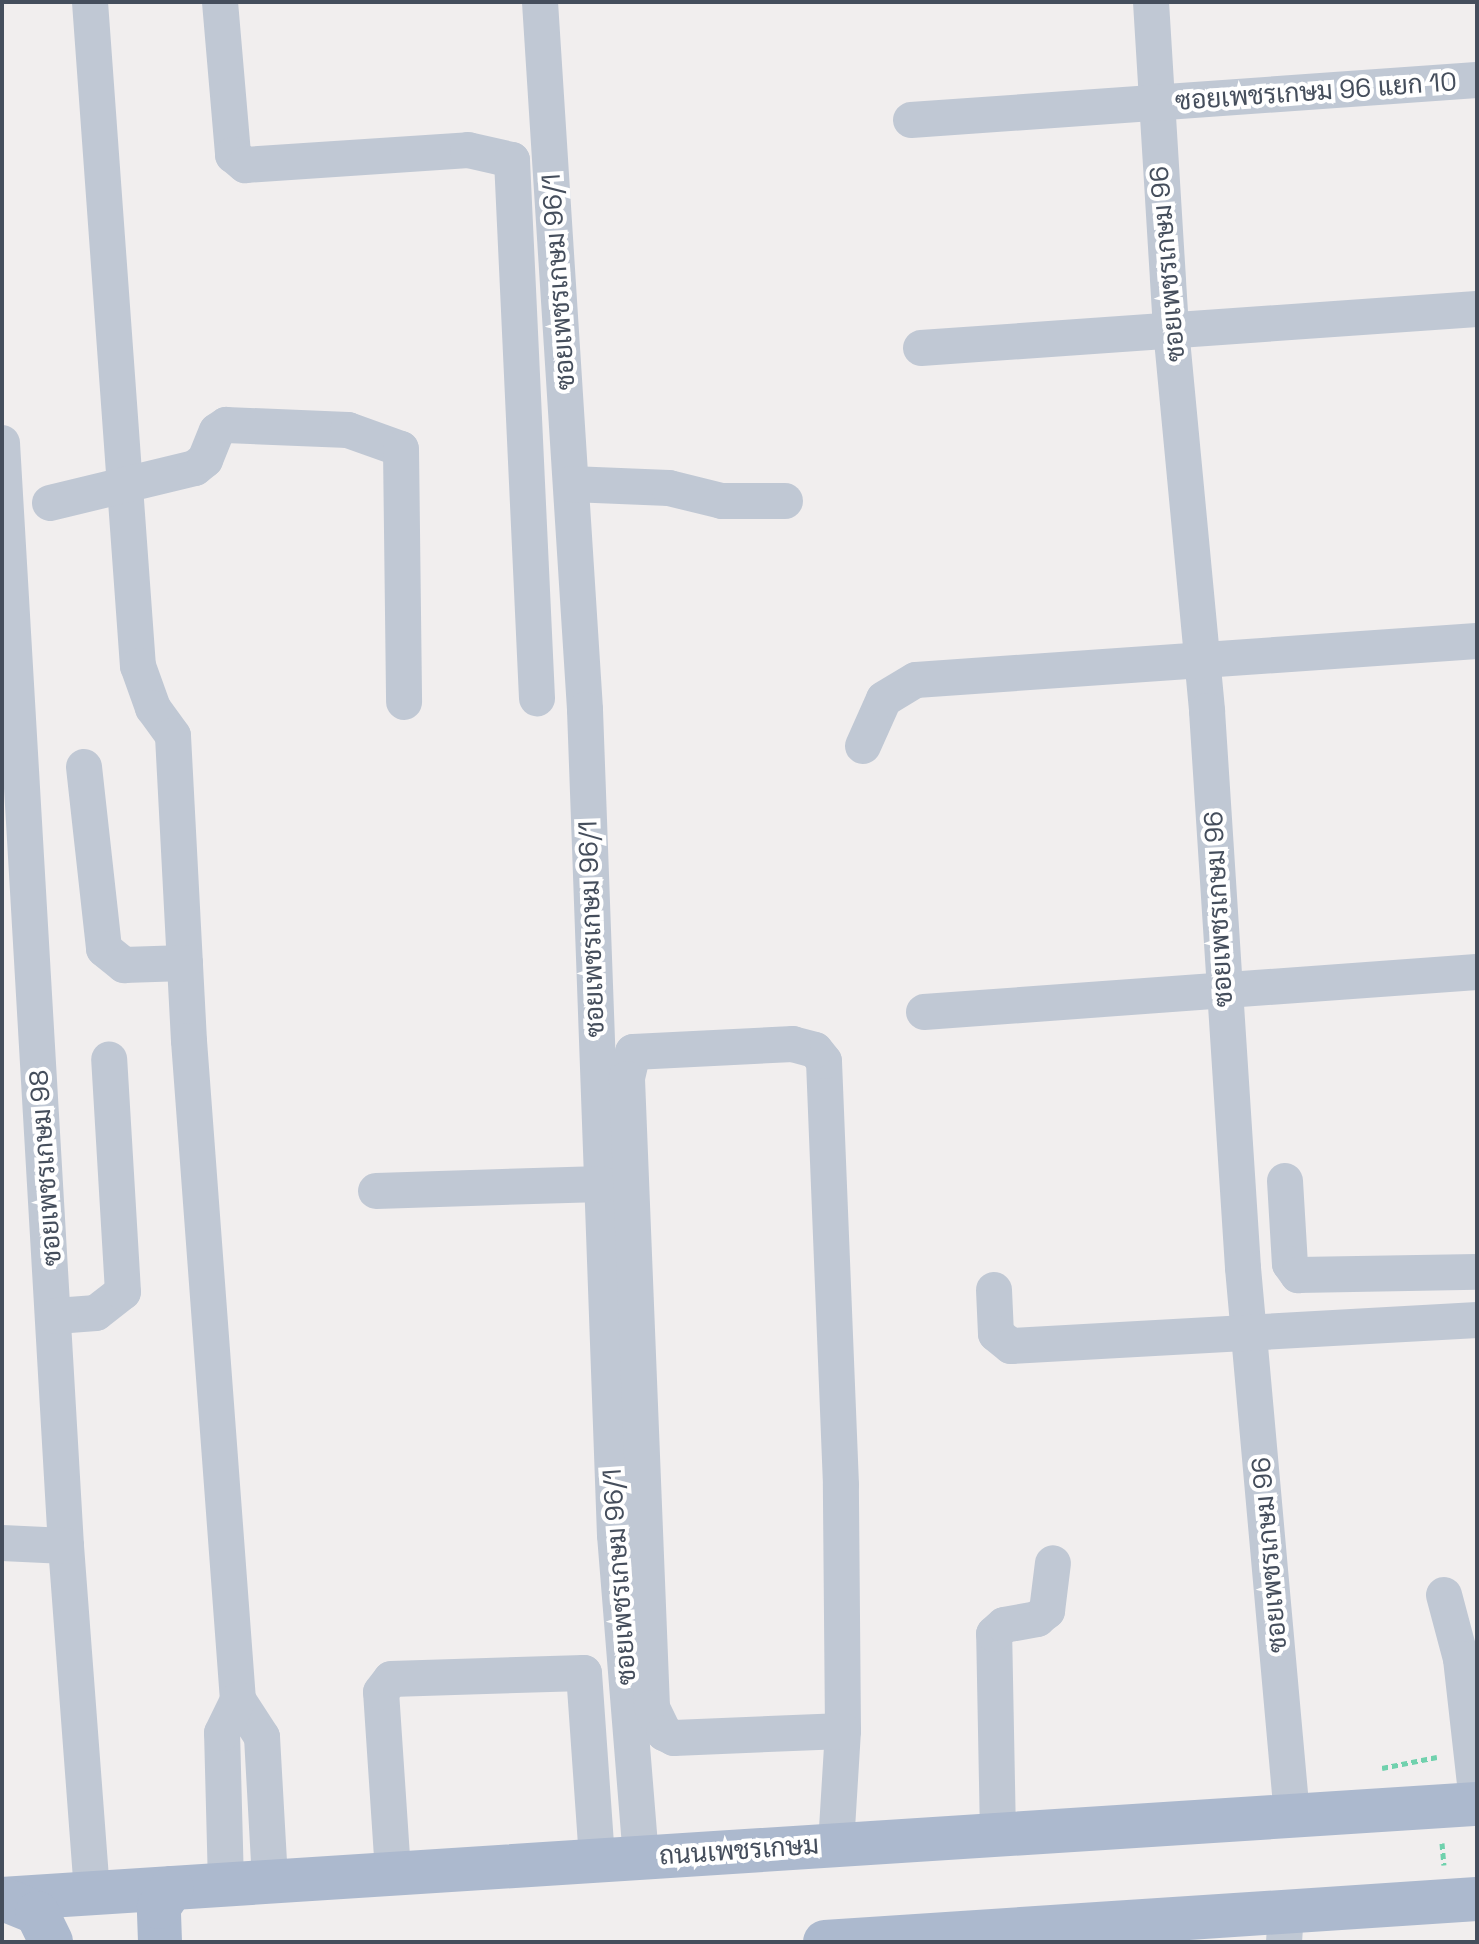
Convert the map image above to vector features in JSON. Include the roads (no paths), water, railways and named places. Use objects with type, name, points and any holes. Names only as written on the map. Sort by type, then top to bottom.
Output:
[{"type":"main road","name":"ถนนเพชรเกษม","points":[[3,1899],[1477,1803]]},
{"type":"main road","points":[[160,1942],[159,1907],[172,1888]]},
{"type":"main road","points":[[825,1942],[1285,1927],[1461,1890]]},
{"type":"main road","points":[[3,1899],[37,1913],[51,1942]]},
{"type":"street","points":[[90,2],[128,482],[138,666],[153,708],[173,736],[185,963],[238,1700],[262,1737],[270,1881]]},
{"type":"street","points":[[220,2],[233,155],[245,165],[468,150],[512,160],[537,698]]},
{"type":"street","name":"ซอยเพชรเกษม 96/1","points":[[540,2],[585,710],[615,1535],[641,1857]]},
{"type":"street","name":"ซอยเพชรเกษม 96","points":[[1151,2],[1171,329],[1201,661],[1243,1268],[1292,1816]]},
{"type":"street","name":"ซอยเพชรเกษม 96 แยก 10","points":[[911,120],[1477,80]]},
{"type":"street","points":[[921,348],[1477,309]]},
{"type":"street","points":[[50,503],[195,468],[205,460],[217,431],[226,425],[348,430],[401,449],[404,702]]},
{"type":"street","name":"ซอยเพชรเกษม 98","points":[[2,443],[15,926],[56,1316],[66,1546],[92,1894]]},
{"type":"street","points":[[571,484],[669,488],[722,501],[785,501]]},
{"type":"street","points":[[863,746],[884,699],[916,680],[1477,641]]},
{"type":"street","points":[[84,767],[104,949],[124,965],[185,963]]},
{"type":"street","points":[[924,1012],[1477,972]]},
{"type":"street","points":[[836,1845],[843,1731],[841,1485],[824,1061],[815,1050],[793,1044],[633,1052],[627,1079],[652,1708],[664,1733],[674,1738],[843,1731]]},
{"type":"street","points":[[56,1316],[96,1313],[123,1292],[109,1059]]},
{"type":"street","points":[[1285,1181],[1293,1271],[1307,1277],[1477,1272]]},
{"type":"street","points":[[376,1191],[602,1184]]},
{"type":"street","points":[[1243,1268],[1290,1264]]},
{"type":"street","points":[[994,1290],[996,1334],[1011,1346],[1477,1320]]},
{"type":"street","points":[[2,1543],[66,1546]]},
{"type":"street","points":[[998,1835],[994,1634],[1004,1625],[1047,1611],[1053,1592],[1053,1563]]},
{"type":"street","points":[[1444,1595],[1461,1659],[1477,1803]]},
{"type":"street","points":[[393,1872],[381,1692],[391,1679],[584,1673],[597,1859]]},
{"type":"street","points":[[226,1884],[222,1733],[238,1700]]}]
